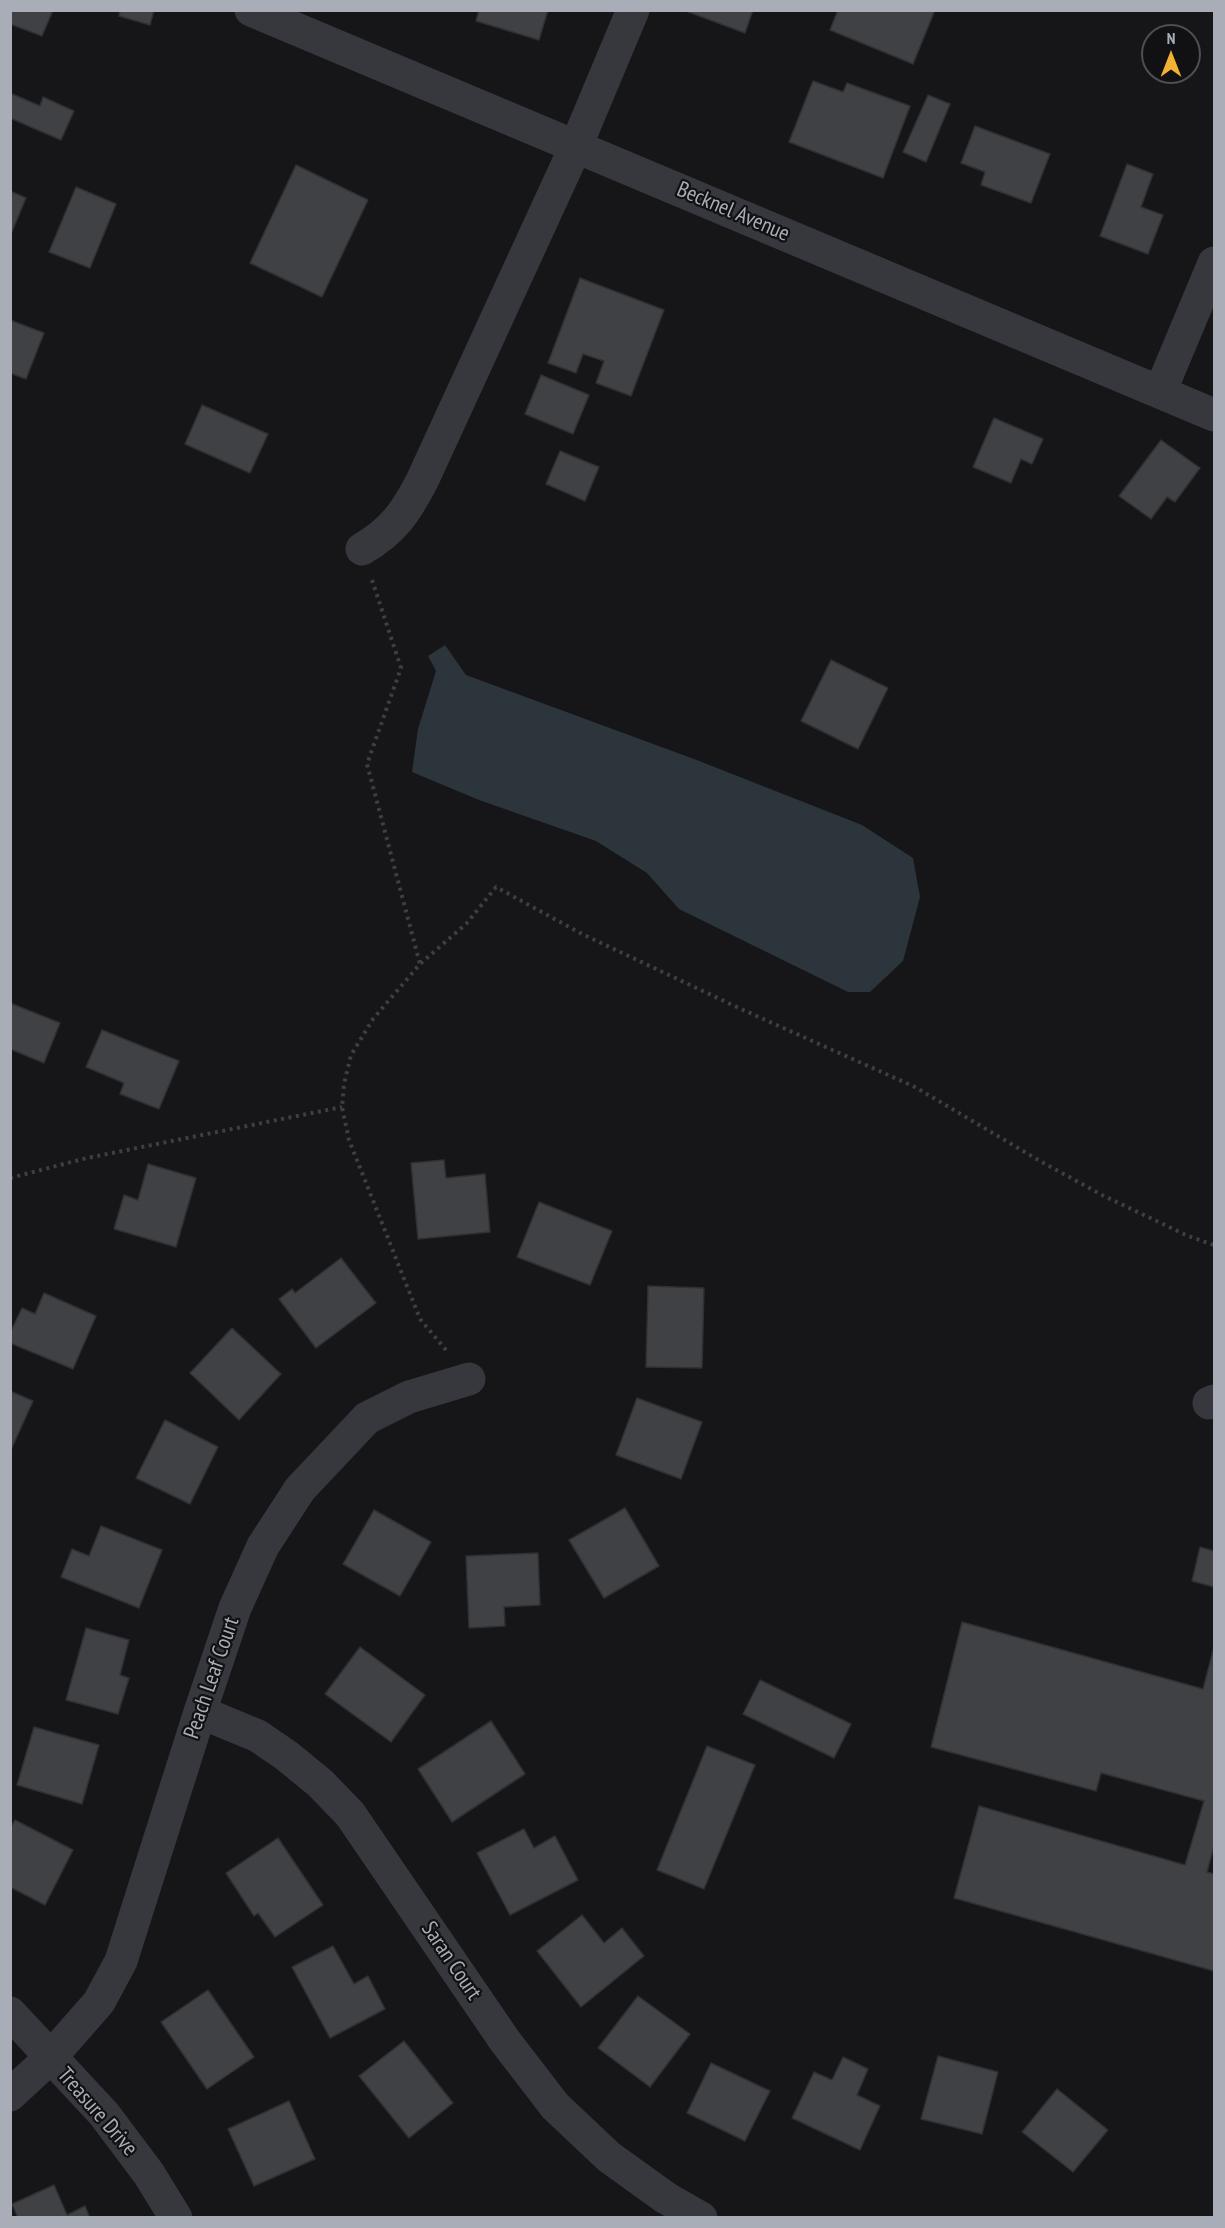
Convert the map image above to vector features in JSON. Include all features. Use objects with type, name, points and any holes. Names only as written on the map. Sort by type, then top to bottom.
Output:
[{"type":"street","name":"Becknel Avenue","points":[[251,10],[1215,415]]},
{"type":"street","points":[[362,549],[377,540],[405,515],[576,147],[633,10]]},
{"type":"street","points":[[1160,392],[1215,263]]},
{"type":"street","name":"Peach Leaf Court","points":[[10,2095],[50,2058],[99,2002],[120,1961],[200,1712],[236,1608],[263,1546],[300,1489],[368,1418],[409,1397],[469,1379]]},
{"type":"street","name":"Saran Court","points":[[200,1712],[258,1736],[320,1783],[350,1814],[505,2041],[555,2106],[609,2157],[666,2198],[701,2217]]},
{"type":"street","name":"Treasure Drive","points":[[10,2013],[104,2114],[149,2174],[176,2217]]},
{"type":"path","points":[[362,549],[401,668],[368,764],[420,964]]},
{"type":"path","points":[[469,1379],[420,1319],[349,1140],[342,1107],[344,1084],[351,1055],[373,1019],[420,964],[466,924],[496,887],[592,939],[915,1087],[1102,1195],[1188,1236],[1215,1245]]},
{"type":"path","points":[[10,1178],[87,1158],[342,1107]]},
{"type":"shaded area","points":[[445,645],[466,675],[694,759],[862,825],[913,858],[920,897],[903,961],[870,992],[848,992],[679,909],[647,873],[596,841],[479,800],[412,772],[418,729],[436,671],[428,656]]},
{"type":"building","points":[[10,10],[53,10],[42,36],[10,24]]},
{"type":"building","points":[[120,10],[154,10],[150,25],[119,16]]},
{"type":"building","points":[[479,10],[548,10],[539,40],[476,21]]},
{"type":"building","points":[[683,10],[753,10],[745,33]]},
{"type":"building","points":[[838,10],[935,10],[913,64],[830,30]]},
{"type":"building","points":[[813,81],[843,92],[847,83],[910,106],[883,178],[789,142]]},
{"type":"building","points":[[10,93],[40,106],[43,97],[74,111],[61,140],[10,118]]},
{"type":"building","points":[[928,95],[950,104],[926,162],[903,152]]},
{"type":"building","points":[[975,126],[1050,154],[1031,203],[981,185],[985,172],[961,163]]},
{"type":"building","points":[[1127,164],[1153,174],[1141,207],[1163,215],[1148,254],[1100,236]]},
{"type":"building","points":[[296,165],[368,200],[322,297],[250,263]]},
{"type":"building","points":[[76,187],[116,204],[90,268],[49,252]]},
{"type":"building","points":[[10,191],[26,198],[11,234],[10,234]]},
{"type":"building","points":[[580,278],[664,310],[631,396],[596,383],[604,361],[583,354],[576,373],[548,363]]},
{"type":"building","points":[[10,320],[44,333],[26,379],[10,373]]},
{"type":"building","points":[[541,375],[589,395],[573,434],[525,414]]},
{"type":"building","points":[[202,405],[268,434],[250,473],[185,444]]},
{"type":"building","points":[[994,418],[1043,439],[1032,464],[1021,459],[1011,483],[973,467]]},
{"type":"building","points":[[1161,440],[1200,468],[1175,502],[1167,497],[1151,519],[1119,496]]},
{"type":"building","points":[[560,451],[599,467],[585,501],[546,484]]},
{"type":"building","points":[[831,660],[888,688],[858,749],[801,721]]},
{"type":"building","points":[[10,1003],[60,1023],[44,1063],[10,1049]]},
{"type":"building","points":[[102,1030],[179,1061],[159,1109],[120,1094],[124,1083],[86,1067]]},
{"type":"building","points":[[444,1160],[446,1178],[485,1174],[490,1232],[418,1239],[411,1163]]},
{"type":"building","points":[[148,1164],[196,1178],[176,1247],[114,1229],[124,1195],[138,1200]]},
{"type":"building","points":[[539,1202],[612,1231],[590,1285],[517,1257]]},
{"type":"building","points":[[341,1258],[376,1303],[316,1348],[279,1299],[292,1289],[295,1293]]},
{"type":"building","points":[[648,1286],[704,1288],[702,1368],[646,1367]]},
{"type":"building","points":[[44,1293],[96,1316],[73,1369],[10,1343],[10,1333],[22,1308],[35,1314]]},
{"type":"building","points":[[232,1328],[281,1374],[239,1420],[190,1373]]},
{"type":"building","points":[[10,1391],[33,1401],[10,1452]]},
{"type":"building","points":[[637,1398],[702,1422],[681,1479],[616,1455]]},
{"type":"building","points":[[165,1420],[218,1447],[190,1504],[136,1478]]},
{"type":"building","points":[[625,1508],[659,1566],[604,1598],[569,1540]]},
{"type":"building","points":[[374,1510],[431,1542],[400,1596],[343,1564]]},
{"type":"building","points":[[101,1526],[162,1550],[139,1608],[61,1577],[72,1549],[89,1556]]},
{"type":"building","points":[[1200,1547],[1214,1551],[1214,1587],[1192,1581]]},
{"type":"building","points":[[538,1553],[540,1605],[504,1607],[505,1626],[469,1628],[466,1556]]},
{"type":"building","points":[[962,1622],[1203,1689],[1214,1647],[1214,1846],[1207,1872],[1214,1874],[1214,1971],[954,1898],[979,1806],[1185,1865],[1204,1801],[1101,1773],[1096,1791],[931,1747]]},
{"type":"building","points":[[86,1628],[129,1640],[120,1675],[129,1678],[118,1714],[66,1700]]},
{"type":"building","points":[[360,1647],[425,1695],[391,1742],[325,1694]]},
{"type":"building","points":[[760,1680],[851,1724],[834,1758],[743,1714]]},
{"type":"building","points":[[491,1721],[525,1774],[452,1822],[418,1769]]},
{"type":"building","points":[[34,1727],[99,1745],[82,1804],[17,1785]]},
{"type":"building","points":[[707,1746],[755,1765],[704,1889],[657,1870]]},
{"type":"building","points":[[15,1820],[73,1850],[45,1905],[10,1887],[10,1828]]},
{"type":"building","points":[[524,1829],[534,1848],[555,1836],[578,1880],[510,1915],[477,1853]]},
{"type":"building","points":[[278,1838],[323,1905],[275,1937],[258,1913],[254,1916],[226,1873]]},
{"type":"building","points":[[582,1915],[604,1943],[622,1928],[644,1956],[581,2007],[537,1951]]},
{"type":"building","points":[[333,1946],[354,1984],[368,1976],[385,2009],[330,2038],[292,1967]]},
{"type":"building","points":[[208,1990],[254,2057],[207,2089],[161,2022]]},
{"type":"building","points":[[638,1996],[690,2034],[650,2087],[598,2048]]},
{"type":"building","points":[[404,2041],[453,2103],[409,2138],[359,2076]]},
{"type":"building","points":[[938,2056],[998,2072],[982,2134],[921,2119]]},
{"type":"building","points":[[843,2057],[868,2069],[857,2095],[880,2106],[860,2150],[792,2118],[814,2072],[832,2080]]},
{"type":"building","points":[[711,2063],[770,2091],[745,2141],[687,2113]]},
{"type":"building","points":[[1057,2089],[1108,2130],[1073,2172],[1022,2132]]},
{"type":"building","points":[[289,2101],[315,2159],[254,2186],[228,2129]]},
{"type":"building","points":[[54,2185],[67,2215],[85,2206],[90,2218],[18,2218],[12,2204]]}]
